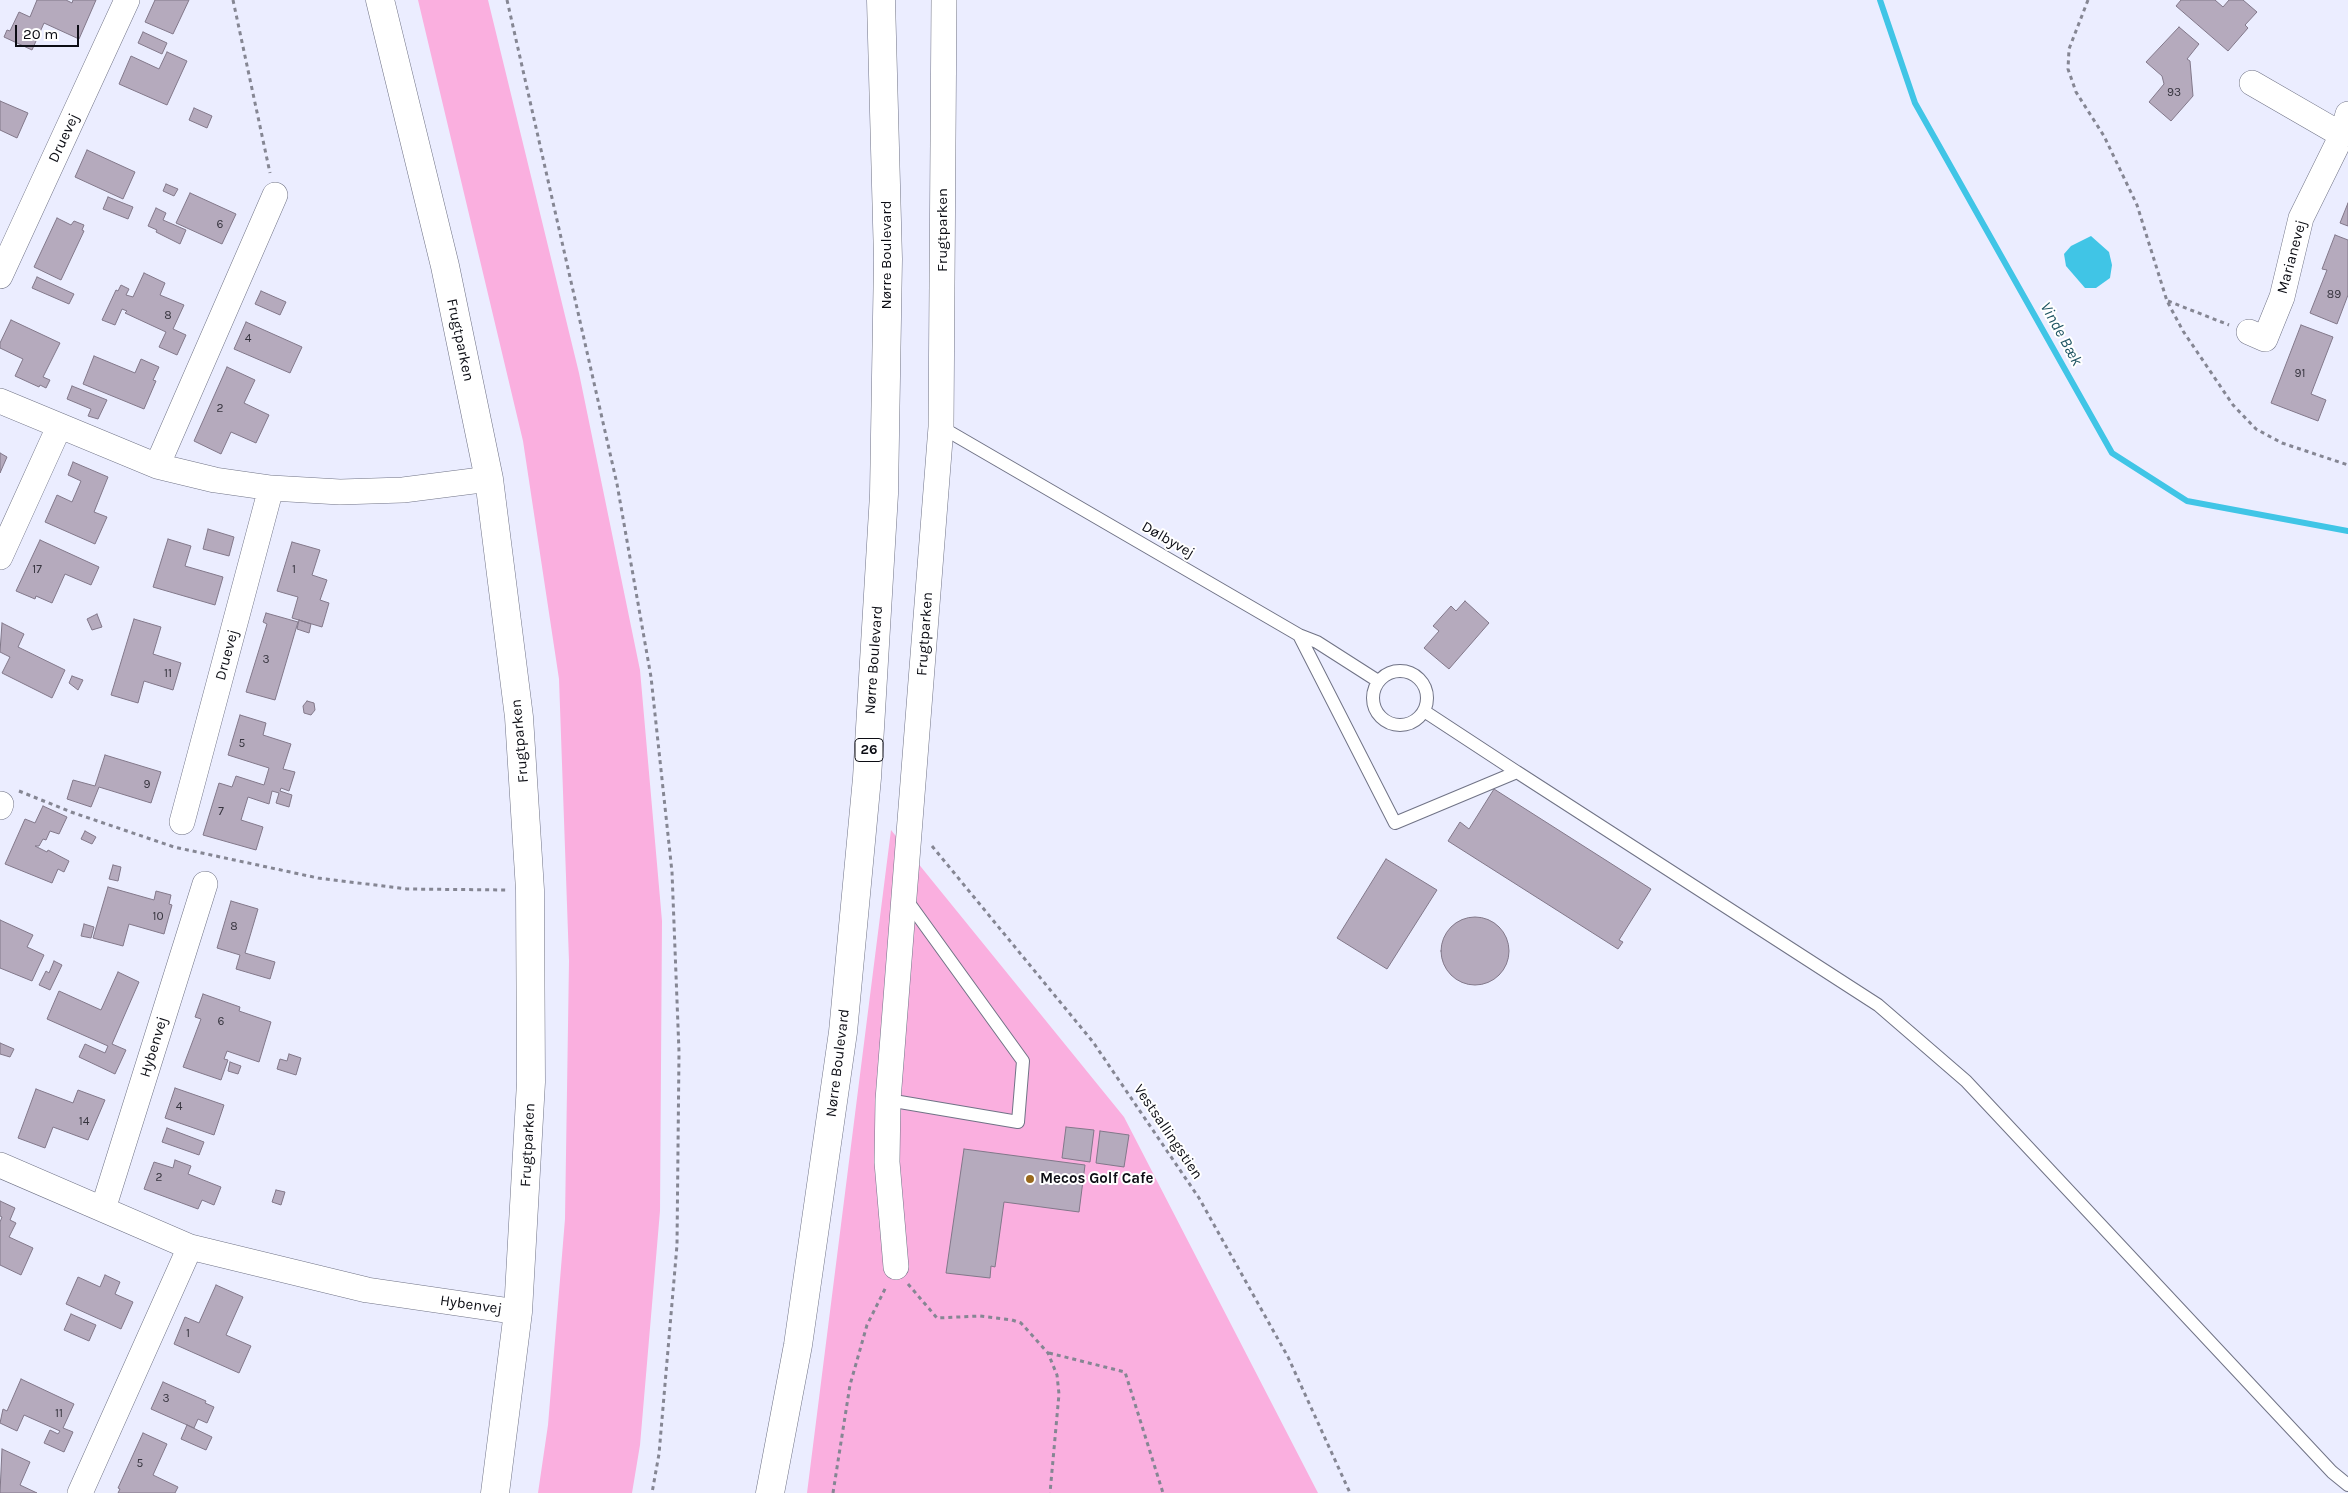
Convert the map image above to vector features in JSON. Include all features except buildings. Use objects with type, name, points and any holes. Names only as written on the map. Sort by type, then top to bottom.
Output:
[{"type":"main road","name":"Frugtparken","points":[[380,0],[445,266],[489,478],[519,716],[530,890],[531,1082],[518,1312],[495,1493]]},
{"type":"main road","name":"Nørre Boulevard","points":[[770,1493],[798,1345],[843,1032],[867,778],[884,494],[888,259],[881,0]]},
{"type":"street","name":"Druevej","points":[[0,276],[127,0]]},
{"type":"street","name":"Frugtparken","points":[[896,1267],[887,1162],[888,1100],[941,427],[944,0]]},
{"type":"street","name":"Marianevej","points":[[2249,332],[2265,339],[2282,297],[2301,218],[2345,124],[2252,83]]},
{"type":"street","points":[[157,466],[274,195]]},
{"type":"street","points":[[0,401],[157,466],[215,480],[272,488],[340,492],[403,490],[489,478]]},
{"type":"street","points":[[0,557],[59,427]]},
{"type":"street","name":"Druevej","points":[[182,822],[272,488]]},
{"type":"street","name":"Hybenvej","points":[[103,1209],[205,884]]},
{"type":"street","name":"Hybenvej","points":[[0,1165],[190,1247],[367,1290],[518,1312]]},
{"type":"street","points":[[80,1493],[190,1247]]},
{"type":"lane","name":"Dølbyvej","points":[[941,427],[1299,635],[1317,642],[1378,681]]},
{"type":"lane","points":[[1299,635],[1396,823],[1517,772]]},
{"type":"lane","points":[[1402,671],[1415,675],[1423,685],[1427,698],[1424,711],[1414,722],[1399,725],[1385,721],[1375,710],[1373,695],[1378,681],[1389,673],[1395,672],[1402,671]]},
{"type":"lane","points":[[1424,711],[1878,1004],[1966,1081],[2325,1465],[2348,1486]]},
{"type":"lane","points":[[888,1100],[1018,1122],[1023,1061],[905,897]]},
{"type":"path","points":[[233,0],[274,195]]},
{"type":"path","points":[[507,0],[618,484],[651,677],[672,872],[679,1052],[677,1245],[658,1454],[652,1493]]},
{"type":"path","points":[[2088,0],[2069,49],[2068,69],[2076,92],[2104,136],[2137,205],[2167,301],[2183,331],[2233,405],[2256,429],[2282,443],[2348,465]]},
{"type":"path","points":[[2167,301],[2249,332]]},
{"type":"path","points":[[6,800],[71,812],[174,847],[318,878],[407,888],[530,890]]},
{"type":"path","name":"Vestsallingstien","points":[[911,820],[1094,1042],[1199,1198],[1288,1356],[1350,1493]]},
{"type":"path","points":[[833,1493],[850,1385],[867,1325],[896,1267],[928,1310],[937,1318],[980,1316],[1012,1320],[1021,1323],[1048,1353],[1057,1376],[1059,1394],[1050,1493]]},
{"type":"path","points":[[1048,1353],[1125,1372],[1163,1493]]},
{"type":"shaded area","points":[[418,0],[488,0],[579,373],[640,670],[662,921],[660,1211],[640,1445],[632,1493],[538,1493],[548,1425],[565,1219],[569,961],[559,679],[523,441]]},
{"type":"shaded area","points":[[891,830],[1124,1117],[1318,1493],[807,1493]]},
{"type":"water","points":[[2091,236],[2109,252],[2112,265],[2110,278],[2096,288],[2085,288],[2066,266],[2064,254],[2071,246]]},
{"type":"waterway","name":"Vinde Bæk","points":[[1880,0],[1915,103],[2112,453],[2187,501],[2348,531]]},
{"type":"place","name":"Mecos Golf Cafe","points":[[1030,1179]]}]
